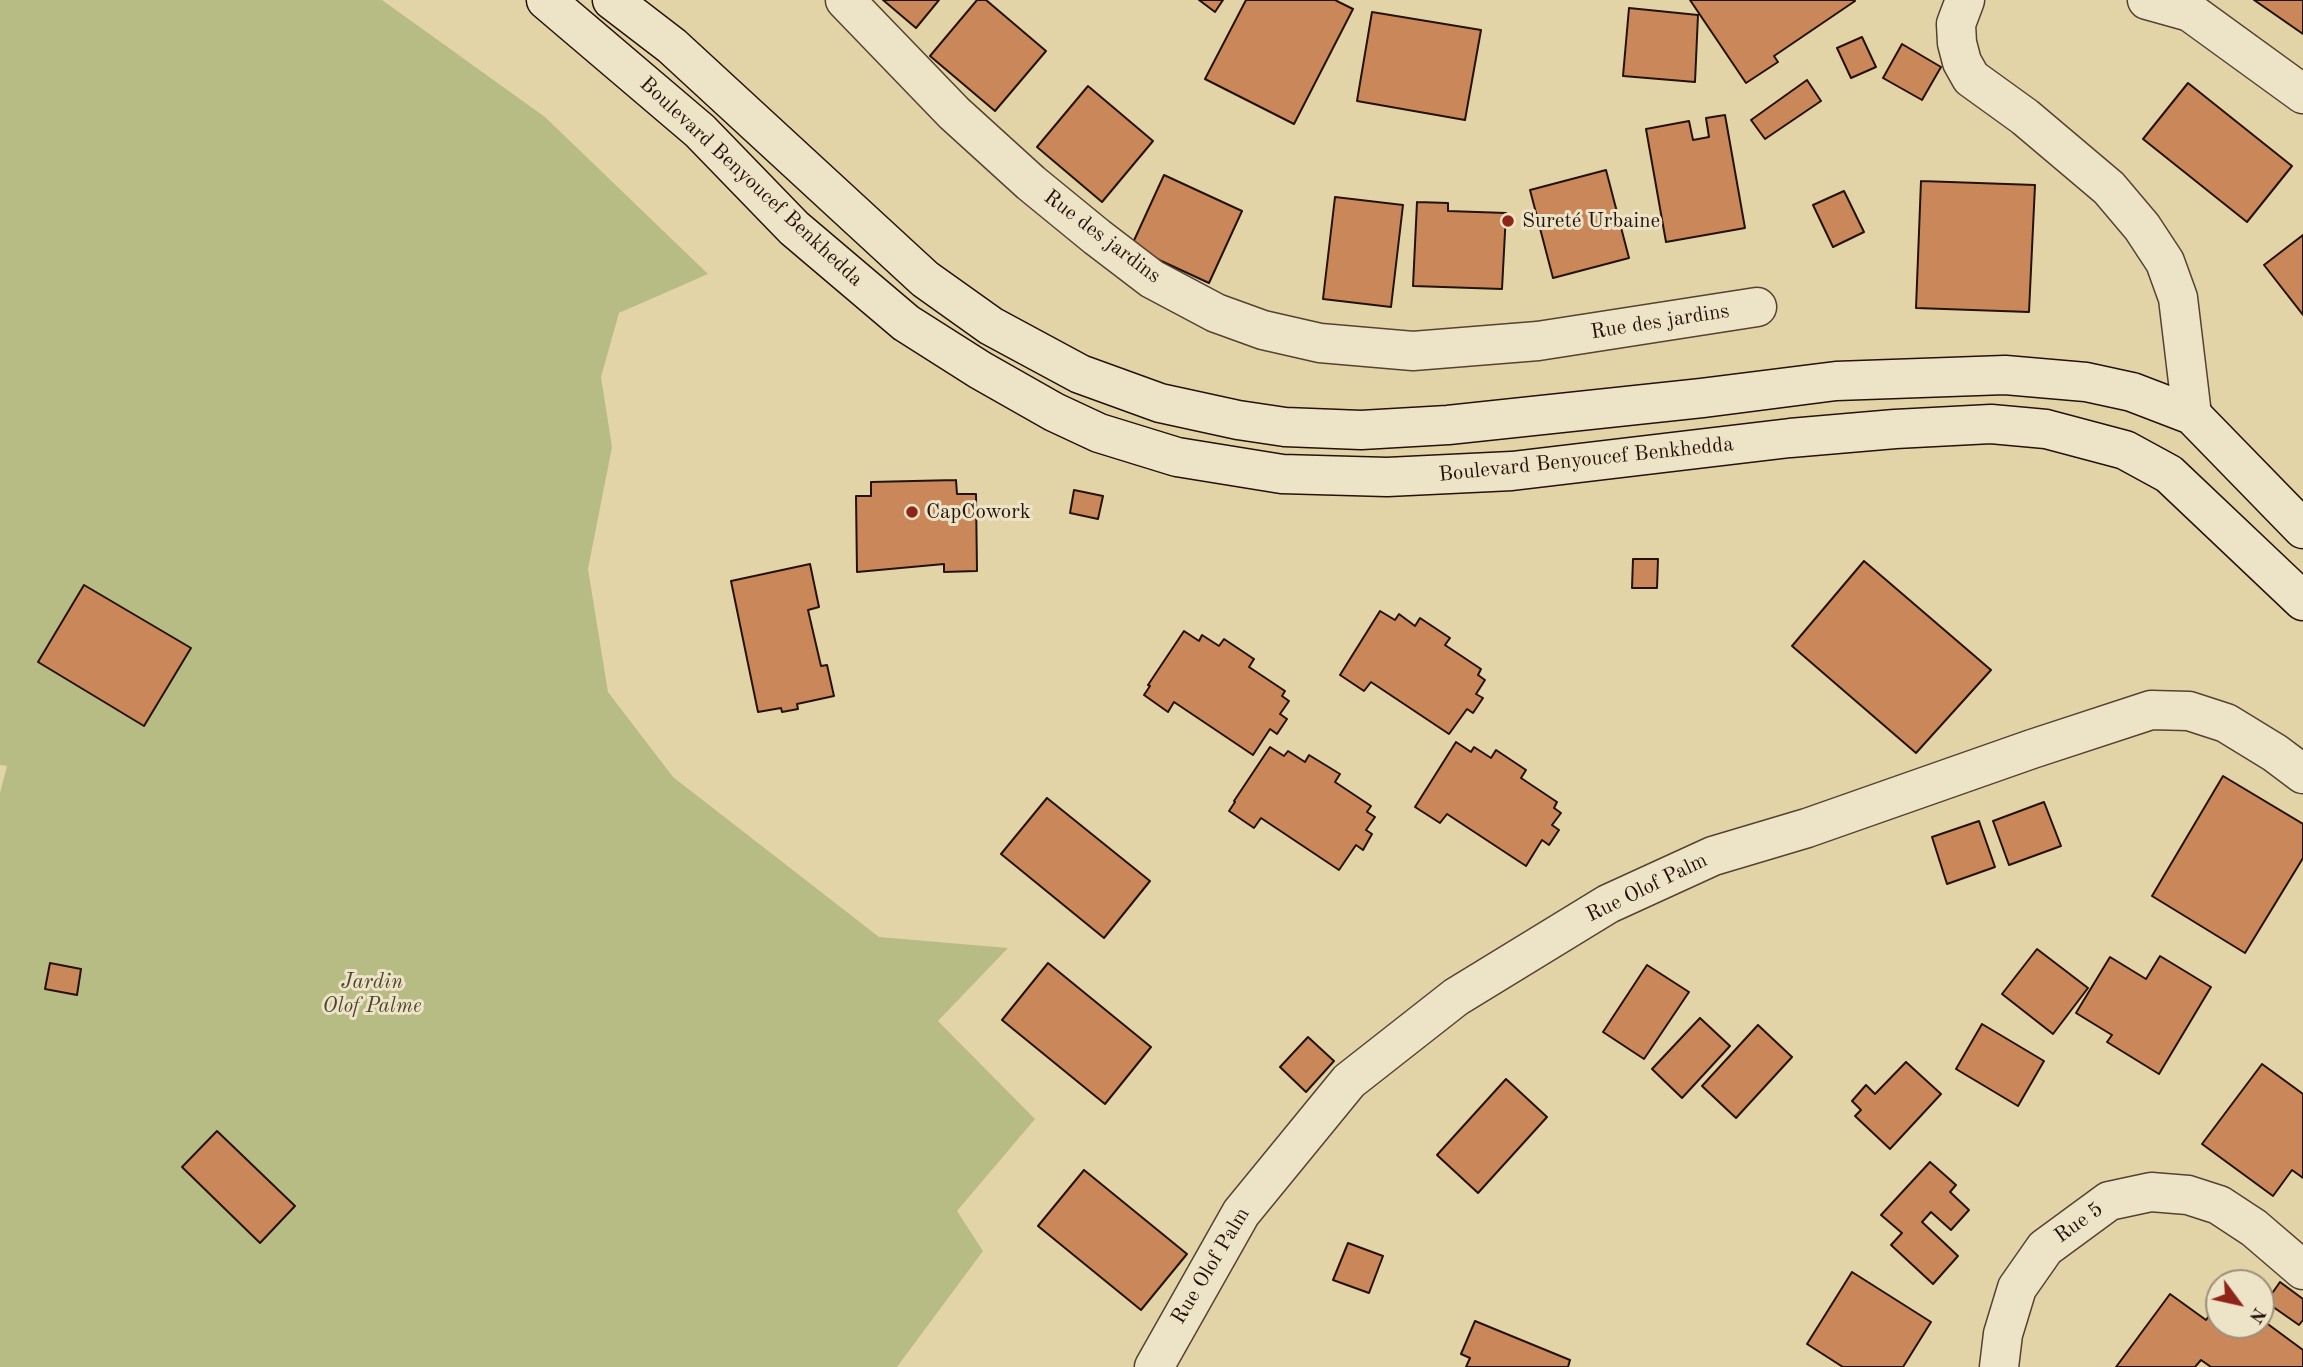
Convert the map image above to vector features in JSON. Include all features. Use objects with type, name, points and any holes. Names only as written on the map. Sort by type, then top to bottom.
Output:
[{"type":"main road","name":"Boulevard Benyoucef Benkhedda","points":[[546,0],[700,131],[794,228],[906,323],[979,370],[1054,412],[1099,432],[1177,457],[1282,474],[1387,477],[1513,471],[1790,438],[1895,429],[1991,424],[2046,429],[2125,450],[2169,474],[2303,601]]},
{"type":"main road","points":[[612,0],[672,46],[925,279],[991,326],[1080,374],[1160,402],[1238,420],[1285,427],[1361,430],[1488,421],[1836,381],[2005,375],[2097,384],[2132,392],[2192,415],[2303,529]]},
{"type":"main road","name":"Rue des jardins","points":[[845,0],[954,113],[1031,183],[1097,237],[1152,279],[1216,313],[1263,330],[1320,343],[1413,351],[1538,341],[1757,307]]},
{"type":"main road","points":[[1965,0],[1956,24],[1957,43],[1962,62],[1971,78],[2025,117],[2109,188],[2142,227],[2165,262],[2178,298],[2192,415]]},
{"type":"main road","points":[[2147,0],[2189,12],[2303,94]]},
{"type":"main road","name":"Rue Olof Palm","points":[[1154,1367],[1241,1213],[1349,1081],[1456,997],[1608,904],[1713,856],[1807,828],[2151,710],[2189,710],[2226,723],[2303,774]]},
{"type":"main road","name":"Rue 5","points":[[1999,1367],[2003,1334],[2017,1288],[2045,1248],[2109,1201],[2151,1192],[2188,1195],[2219,1205],[2254,1228],[2303,1270]]},
{"type":"green space","name":"Jardin Olof Palme","points":[[0,0],[382,0],[545,117],[708,274],[619,313],[601,377],[612,447],[588,569],[608,692],[673,777],[879,937],[1008,948],[938,1021],[1035,1119],[957,1211],[983,1251],[897,1367],[0,1367],[0,793],[7,766],[0,765]]},
{"type":"building","points":[[883,0],[939,0],[916,28]]},
{"type":"building","points":[[977,0],[986,0],[1046,51],[995,111],[930,56]]},
{"type":"building","points":[[1199,0],[1223,0],[1215,12]]},
{"type":"building","points":[[1246,0],[1335,0],[1353,9],[1294,124],[1205,79]]},
{"type":"building","points":[[1690,0],[1855,1],[1774,56],[1778,62],[1746,83]]},
{"type":"building","points":[[2254,0],[2303,0],[2303,34]]},
{"type":"building","points":[[1629,8],[1698,15],[1695,82],[1623,76]]},
{"type":"building","points":[[1372,12],[1481,30],[1465,120],[1357,101]]},
{"type":"building","points":[[1862,37],[1876,67],[1851,78],[1837,48]]},
{"type":"building","points":[[1902,44],[1941,67],[1922,100],[1883,78]]},
{"type":"building","points":[[1807,80],[1821,101],[1765,139],[1751,120]]},
{"type":"building","points":[[2188,83],[2292,166],[2247,222],[2143,139]]},
{"type":"building","points":[[1088,86],[1153,141],[1102,202],[1037,147]]},
{"type":"building","points":[[1725,115],[1745,228],[1666,242],[1646,129],[1689,121],[1693,140],[1709,137],[1706,118]]},
{"type":"building","points":[[1606,170],[1629,258],[1553,278],[1530,190]]},
{"type":"building","points":[[1164,175],[1242,211],[1209,283],[1131,247]]},
{"type":"building","points":[[1921,181],[2035,185],[2029,312],[1916,308]]},
{"type":"building","points":[[1844,191],[1864,232],[1833,247],[1813,205]]},
{"type":"building","points":[[1335,197],[1403,205],[1391,307],[1323,299]]},
{"type":"building","points":[[1417,202],[1448,203],[1448,211],[1506,213],[1502,289],[1413,286]]},
{"type":"building","points":[[2303,235],[2303,315],[2264,265]]},
{"type":"building","points":[[956,480],[957,494],[976,494],[977,571],[944,572],[944,564],[857,572],[856,496],[871,496],[871,482]]},
{"type":"building","points":[[1074,490],[1103,496],[1098,519],[1070,513]]},
{"type":"building","points":[[1633,559],[1658,559],[1657,588],[1632,588]]},
{"type":"building","points":[[1864,561],[1991,670],[1916,753],[1792,646]]},
{"type":"building","points":[[810,564],[819,607],[808,610],[821,666],[827,665],[834,696],[797,704],[798,709],[782,712],[781,708],[758,712],[731,581]]},
{"type":"building","points":[[84,585],[191,648],[144,726],[38,662]]},
{"type":"building","points":[[1380,611],[1395,620],[1399,614],[1415,626],[1420,618],[1450,638],[1445,645],[1481,669],[1478,675],[1485,680],[1476,694],[1483,698],[1473,713],[1467,709],[1449,734],[1371,682],[1364,691],[1340,675]]},
{"type":"building","points":[[1184,631],[1199,641],[1202,635],[1219,646],[1224,639],[1254,659],[1249,667],[1285,691],[1282,696],[1289,701],[1280,714],[1287,719],[1277,734],[1270,729],[1253,755],[1174,702],[1168,712],[1144,695]]},
{"type":"building","points":[[1456,742],[1471,752],[1474,747],[1491,758],[1496,750],[1526,770],[1521,778],[1557,802],[1554,808],[1561,813],[1552,825],[1559,830],[1549,845],[1542,840],[1526,866],[1447,814],[1440,823],[1415,807]]},
{"type":"building","points":[[1270,747],[1284,756],[1288,751],[1305,762],[1309,755],[1340,774],[1335,782],[1371,806],[1367,812],[1375,817],[1366,830],[1372,834],[1363,850],[1356,845],[1339,870],[1261,818],[1254,828],[1229,811]]},
{"type":"building","points":[[2223,776],[2303,824],[2303,858],[2245,953],[2152,896]]},
{"type":"building","points":[[1047,798],[1150,881],[1104,938],[1001,854]]},
{"type":"building","points":[[2044,802],[2061,846],[2009,865],[1993,821]]},
{"type":"building","points":[[1979,821],[1995,867],[1947,884],[1932,837]]},
{"type":"building","points":[[2037,949],[2088,988],[2053,1034],[2002,994]]},
{"type":"building","points":[[2160,956],[2211,987],[2159,1074],[2107,1042],[2112,1035],[2076,1013],[2110,957],[2146,979]]},
{"type":"building","points":[[50,963],[81,969],[77,995],[45,989]]},
{"type":"building","points":[[1048,963],[1151,1047],[1105,1104],[1002,1020]]},
{"type":"building","points":[[1647,965],[1689,992],[1644,1059],[1603,1032]]},
{"type":"building","points":[[1700,1018],[1730,1046],[1682,1098],[1652,1069]]},
{"type":"building","points":[[1982,1024],[2044,1061],[2018,1106],[1956,1069]]},
{"type":"building","points":[[1758,1025],[1792,1057],[1736,1118],[1702,1086]]},
{"type":"building","points":[[1308,1037],[1334,1061],[1306,1092],[1280,1067]]},
{"type":"building","points":[[1906,1062],[1941,1094],[1890,1149],[1855,1116],[1861,1110],[1852,1101],[1866,1085],[1875,1094]]},
{"type":"building","points":[[2262,1064],[2303,1094],[2303,1178],[2292,1170],[2273,1196],[2202,1144]]},
{"type":"building","points":[[1506,1079],[1547,1117],[1478,1193],[1437,1155]]},
{"type":"building","points":[[217,1131],[295,1206],[260,1243],[182,1167]]},
{"type":"building","points":[[1930,1162],[1956,1185],[1950,1192],[1969,1210],[1951,1230],[1931,1212],[1922,1222],[1958,1256],[1933,1284],[1891,1245],[1902,1233],[1881,1215]]},
{"type":"building","points":[[1084,1170],[1187,1254],[1141,1310],[1038,1226]]},
{"type":"building","points":[[1348,1243],[1383,1256],[1369,1293],[1333,1280]]},
{"type":"building","points":[[1852,1272],[1931,1322],[1903,1367],[1843,1367],[1807,1344]]},
{"type":"building","points":[[2280,1282],[2303,1299],[2303,1320],[2299,1325],[2275,1308],[2275,1289]]},
{"type":"building","points":[[2170,1294],[2205,1319],[2205,1339],[2275,1339],[2275,1329],[2303,1350],[2303,1367],[2211,1367],[2201,1360],[2195,1367],[2116,1367]]},
{"type":"building","points":[[1475,1321],[1570,1360],[1568,1367],[1466,1367],[1470,1358],[1461,1354]]},
{"type":"place","name":"Sureté Urbaine","points":[[1508,221]]},
{"type":"place","name":"CapCowork","points":[[912,512]]}]
